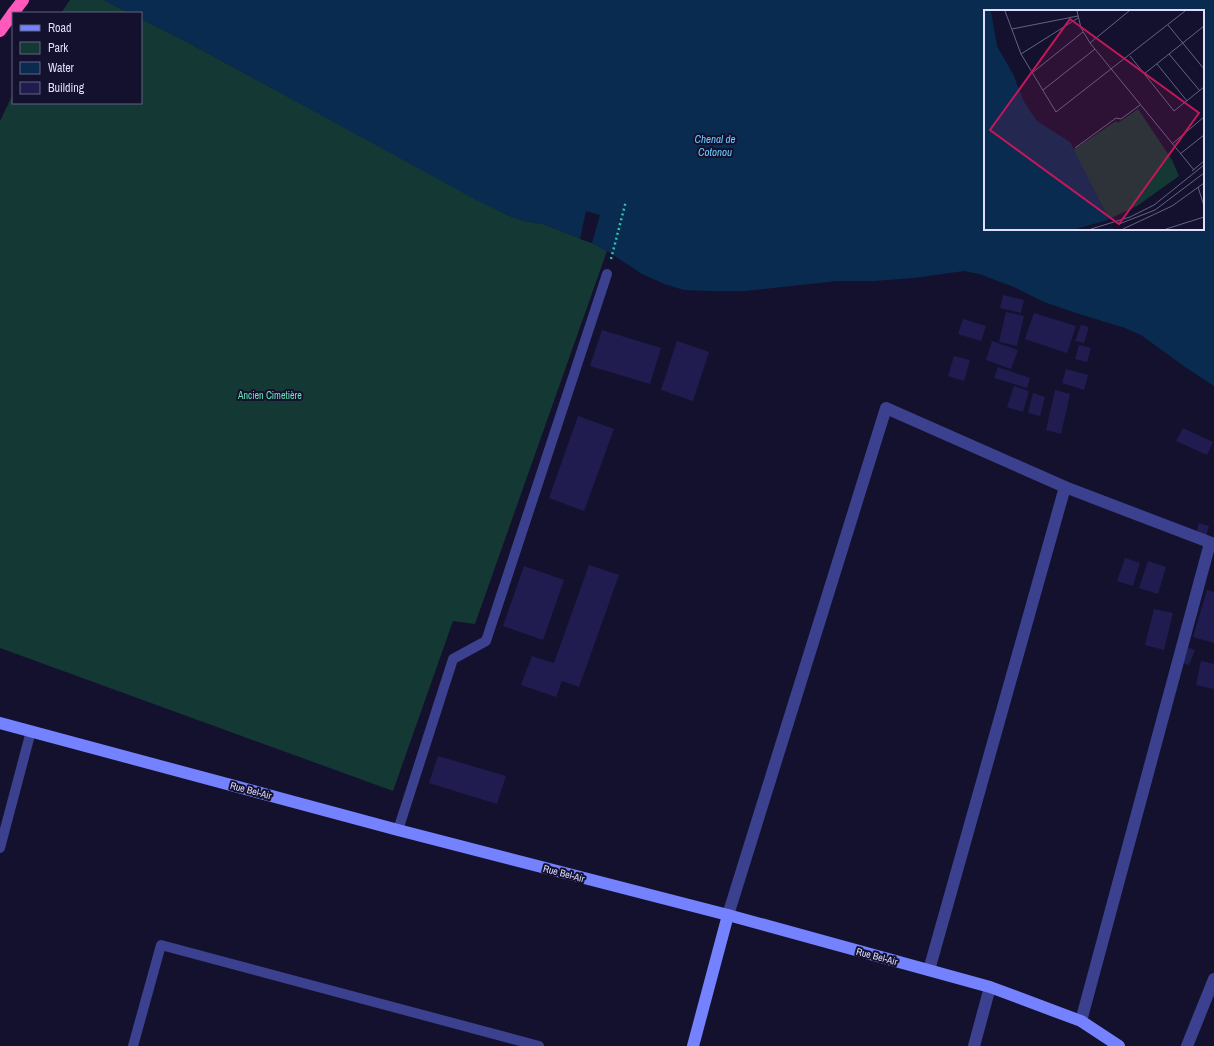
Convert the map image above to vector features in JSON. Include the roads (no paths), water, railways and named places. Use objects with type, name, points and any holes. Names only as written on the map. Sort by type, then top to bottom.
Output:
[{"type":"highway","points":[[14,12],[23,0]]},
{"type":"highway","points":[[2,28],[12,14]]},
{"type":"main road","name":"Rue Bel-Air","points":[[0,723],[398,830],[728,915],[929,970],[990,988],[1081,1021],[1119,1046]]},
{"type":"main road","points":[[693,1046],[728,915]]},
{"type":"street","points":[[728,915],[886,408],[1065,487],[1212,543],[1081,1021]]},
{"type":"street","points":[[929,970],[1065,487]]},
{"type":"street","points":[[1187,1046],[1214,978]]},
{"type":"street","points":[[974,1046],[990,988]]},
{"type":"lane","points":[[398,830],[454,659],[486,641],[607,274]]},
{"type":"lane","points":[[0,848],[31,731]]},
{"type":"lane","points":[[133,1046],[161,945],[511,1042],[539,1046]]},
{"type":"water","name":"Chenal de Cotonou","points":[[104,0],[1214,0],[1214,386],[1141,335],[1125,328],[1044,302],[1014,287],[979,274],[964,271],[914,278],[874,281],[837,281],[745,291],[684,290],[664,284],[642,274],[592,243],[543,224],[524,221],[507,215],[478,201],[189,43],[142,20],[142,12],[127,12]]},
{"type":"park label","name":"Ancien Cimetière","points":[[270,395]]}]
